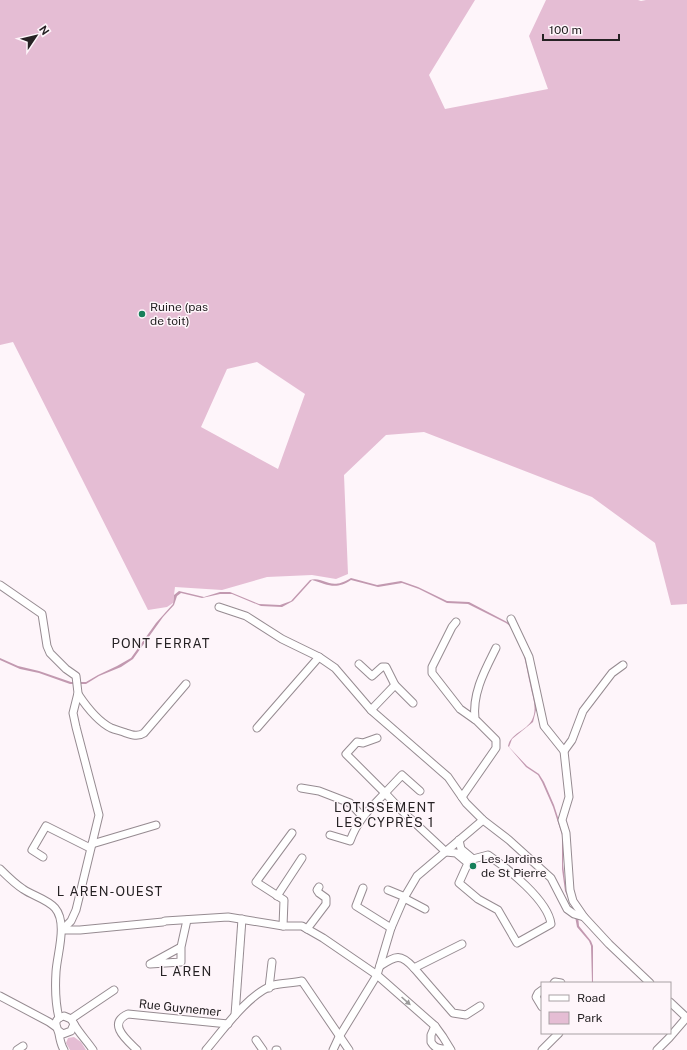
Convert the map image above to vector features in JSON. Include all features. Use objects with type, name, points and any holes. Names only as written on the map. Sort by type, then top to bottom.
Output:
[{"type":"street","points":[[0,585],[42,614],[47,646],[50,653],[58,662],[74,674],[78,684],[78,694],[73,713],[99,815],[76,910],[71,921],[62,930]]},
{"type":"street","points":[[219,606],[246,616],[282,639],[319,657],[335,668],[371,710],[448,777],[466,802],[483,820],[509,840],[551,878],[567,908],[579,916],[649,982]]},
{"type":"street","points":[[511,619],[529,657],[544,726],[564,751],[569,797],[562,820],[566,833],[570,890],[579,916]]},
{"type":"street","points":[[456,622],[432,667],[432,673],[460,708],[475,719],[496,740],[496,748],[462,797]]},
{"type":"street","points":[[475,719],[473,708],[477,691],[496,648]]},
{"type":"street","points":[[257,728],[319,657]]},
{"type":"street","points":[[359,664],[372,676],[382,667],[386,667],[395,685],[413,703]]},
{"type":"street","points":[[564,751],[572,740],[583,711],[612,673],[623,665]]},
{"type":"street","points":[[78,694],[96,717],[109,727],[132,735],[138,735],[144,732],[186,684]]},
{"type":"street","points":[[371,710],[395,685]]},
{"type":"street","points":[[377,738],[363,743],[356,742],[346,754],[386,793],[400,809],[446,852],[456,853],[470,861],[488,855],[500,863],[538,899],[550,916],[551,924],[517,943],[498,910],[478,899],[459,883],[470,861]]},
{"type":"street","points":[[330,835],[350,841],[354,829],[362,816],[402,775],[420,791]]},
{"type":"street","points":[[301,788],[319,791],[350,803],[362,816]]},
{"type":"street","points":[[333,1050],[339,1037],[378,975],[391,928],[404,898],[417,876],[483,820]]},
{"type":"street","points":[[43,857],[32,850],[46,826],[91,846],[156,825]]},
{"type":"street","points":[[283,926],[284,900],[256,882],[292,833]]},
{"type":"street","points":[[459,840],[461,849],[470,861]]},
{"type":"street","points":[[277,896],[302,858]]},
{"type":"street","points":[[0,869],[23,889],[50,904],[56,909],[60,917],[62,930],[56,959],[55,995],[57,1008],[66,1025]]},
{"type":"street","points":[[307,929],[326,904],[326,898],[317,890],[319,887]]},
{"type":"street","points":[[363,888],[356,906],[391,928]]},
{"type":"street","points":[[388,890],[425,910]]},
{"type":"street","points":[[62,930],[80,930],[164,921],[228,917],[283,926],[302,926],[323,938],[378,975],[435,1026],[444,1037],[450,1049],[437,1048],[431,1042],[431,1036],[435,1026]]},
{"type":"street","points":[[235,1015],[242,919]]},
{"type":"street","points":[[180,947],[187,920]]},
{"type":"street","points":[[414,968],[462,944]]},
{"type":"street","points":[[380,966],[394,958],[400,957],[407,960],[453,1013],[466,1016],[480,1006]]},
{"type":"street","points":[[269,988],[272,962]]},
{"type":"street","points":[[206,1050],[235,1015],[258,994],[274,986],[302,981],[349,1050]]},
{"type":"street","points":[[64,1050],[60,1042],[66,1025],[114,990]]},
{"type":"street","points":[[541,991],[536,997],[541,1005]]},
{"type":"street","points":[[0,996],[49,1022],[66,1025],[83,1036],[93,1050]]},
{"type":"street","points":[[657,1050],[687,1018],[671,1003]]},
{"type":"street","name":"Rue Guynemer","points":[[137,1050],[120,1031],[120,1020],[128,1014],[228,1024]]},
{"type":"street","points":[[542,1050],[558,1034]]},
{"type":"street","points":[[256,1040],[263,1050]]},
{"type":"green space","points":[[0,0],[475,0],[429,75],[445,109],[548,89],[529,36],[546,0],[687,0],[687,604],[671,605],[655,543],[592,497],[424,432],[386,435],[344,475],[348,574],[336,579],[312,575],[267,577],[222,590],[175,587],[173,603],[167,607],[148,610],[13,342],[0,345]],"holes":[[[257,362],[305,394],[278,469],[201,427],[227,369]]]},
{"type":"green space","points":[[74,1037],[81,1042],[86,1050],[70,1050],[66,1043],[68,1038]]},
{"type":"shaded area","points":[[351,578],[377,585],[401,581],[418,587],[447,601],[469,602],[511,624],[524,648],[536,699],[536,710],[533,722],[512,739],[509,747],[527,766],[539,774],[554,805],[564,836],[563,864],[566,890],[578,915],[579,926],[591,941],[593,946],[593,982],[591,946],[589,941],[577,927],[574,911],[565,891],[562,869],[562,835],[553,807],[538,775],[526,767],[508,746],[512,738],[532,720],[535,706],[520,642],[506,623],[468,604],[447,603],[419,589],[402,583],[378,587],[351,580],[341,585],[332,586],[312,580],[293,601],[282,607],[261,606],[232,594],[220,594],[202,598],[181,593],[177,596],[174,605],[163,617],[133,659],[121,667],[99,676],[86,684],[70,684],[39,673],[20,669],[0,660],[0,658],[18,666],[39,671],[71,682],[86,682],[131,658],[156,623],[173,604],[174,595],[179,591],[204,597],[220,592],[230,592],[259,604],[280,605],[291,601],[310,580],[315,579],[332,584],[344,582]]},
{"type":"place","name":"Ruine (pas de toit)","points":[[142,314]]},
{"type":"place","name":"Les Jardins de St Pierre","points":[[473,866]]},
{"type":"district","name":"PONT FERRAT","points":[[161,643]]},
{"type":"district","name":"LOTISSEMENT LES CYPRÈS 1","points":[[385,814]]},
{"type":"district","name":"L AREN-OUEST","points":[[110,891]]},
{"type":"district","name":"L AREN","points":[[186,971]]}]
